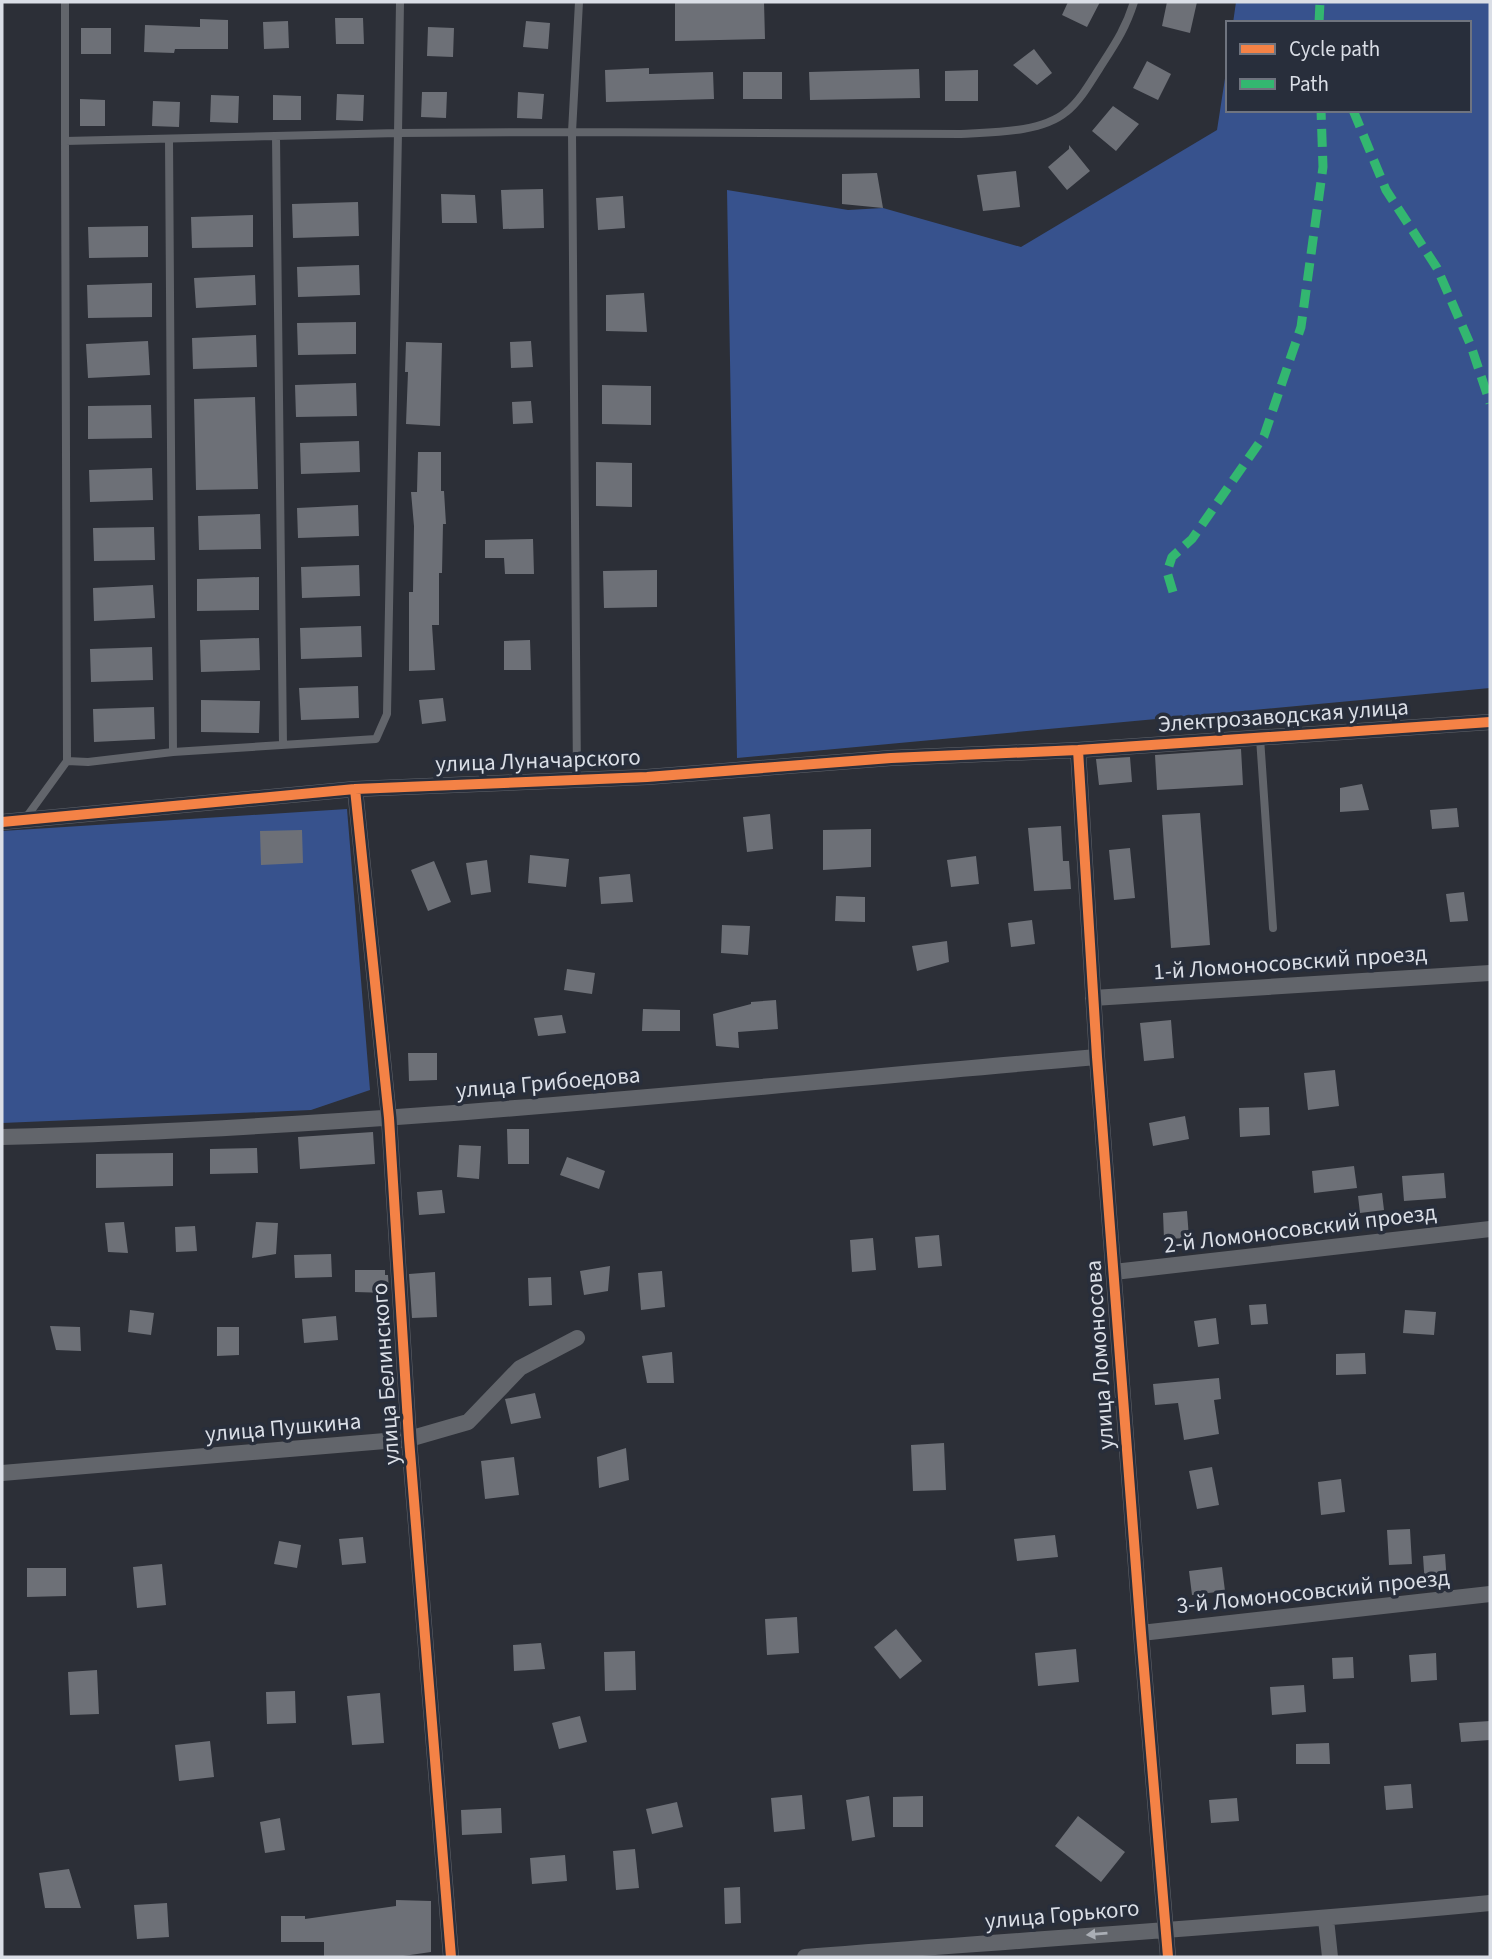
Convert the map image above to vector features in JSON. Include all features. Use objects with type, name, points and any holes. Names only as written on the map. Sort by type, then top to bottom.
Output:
[{"type":"street","name":"Электрозаводская улица","points":[[1077,750],[1490,722]]},
{"type":"street","name":"улица Луначарского","points":[[2,822],[355,789],[647,777],[891,758],[1077,750]]},
{"type":"street","name":"улица Ломоносова","points":[[1077,750],[1097,1057],[1168,1957]]},
{"type":"street","name":"улица Белинского","points":[[355,789],[389,1118],[409,1439],[451,1957]]},
{"type":"street","name":"1-й Ломоносовский проезд","points":[[1094,998],[1490,973]]},
{"type":"street","name":"улица Грибоедова","points":[[2,1138],[389,1118],[1097,1057]]},
{"type":"street","name":"2-й Ломоносовский проезд","points":[[1114,1272],[1490,1229]]},
{"type":"street","name":"улица Пушкина","points":[[2,1473],[409,1439],[468,1422],[520,1368],[577,1338]]},
{"type":"street","name":"3-й Ломоносовский проезд","points":[[1141,1633],[1490,1594]]},
{"type":"street","name":"улица Горького","points":[[805,1957],[1326,1919],[1490,1903]]},
{"type":"street","points":[[1326,1919],[1330,1957]]},
{"type":"lane","points":[[24,821],[68,761],[65,2]]},
{"type":"lane","points":[[68,761],[88,762],[173,752],[376,739],[387,714],[400,2]]},
{"type":"lane","points":[[578,780],[572,132],[579,2]]},
{"type":"lane","points":[[65,141],[398,133],[961,134],[1014,130],[1045,124],[1066,113],[1125,28],[1134,2]]},
{"type":"lane","points":[[275,136],[283,745]]},
{"type":"lane","points":[[169,139],[173,752]]},
{"type":"lane","points":[[1260,738],[1273,929]]},
{"type":"shaded area","points":[[1236,2],[1490,2],[1490,688],[737,758],[727,190],[848,210],[883,208],[1021,247],[1217,130],[1226,72],[1226,112],[1471,112],[1471,21],[1233,21]]},
{"type":"shaded area","points":[[347,809],[370,1090],[311,1110],[2,1123],[2,831]]},
{"type":"building","points":[[675,2],[764,2],[765,39],[675,41]]},
{"type":"building","points":[[1068,2],[1100,2],[1087,27],[1062,15]]},
{"type":"building","points":[[1167,2],[1197,2],[1190,33],[1162,26]]},
{"type":"building","points":[[335,18],[363,18],[364,44],[336,44]]},
{"type":"building","points":[[200,19],[228,20],[228,49],[144,52],[145,25],[200,27]]},
{"type":"building","points":[[288,21],[289,48],[264,49],[263,22]]},
{"type":"building","points":[[526,21],[550,23],[548,49],[523,47]]},
{"type":"building","points":[[428,27],[454,28],[453,57],[427,56]]},
{"type":"building","points":[[81,28],[111,28],[111,54],[81,54]]},
{"type":"building","points":[[1034,49],[1052,73],[1037,85],[1013,65]]},
{"type":"building","points":[[1147,61],[1171,74],[1158,100],[1133,88]]},
{"type":"building","points":[[649,68],[649,74],[713,72],[714,99],[606,102],[605,70]]},
{"type":"building","points":[[919,69],[920,98],[810,100],[809,72]]},
{"type":"building","points":[[978,70],[978,101],[945,101],[945,71]]},
{"type":"building","points":[[743,72],[782,72],[782,99],[743,99]]},
{"type":"building","points":[[422,92],[447,92],[446,118],[421,117]]},
{"type":"building","points":[[518,92],[544,94],[542,119],[517,118]]},
{"type":"building","points":[[337,94],[364,95],[363,121],[336,120]]},
{"type":"building","points":[[211,95],[239,96],[238,123],[210,122]]},
{"type":"building","points":[[273,95],[301,96],[301,120],[273,120]]},
{"type":"building","points":[[80,99],[105,100],[105,126],[80,126]]},
{"type":"building","points":[[153,101],[180,102],[179,127],[152,126]]},
{"type":"building","points":[[1113,106],[1139,124],[1116,151],[1092,131]]},
{"type":"building","points":[[1069,145],[1090,171],[1067,190],[1048,167],[1069,149]]},
{"type":"building","points":[[1016,171],[1020,207],[983,211],[977,175]]},
{"type":"building","points":[[877,173],[883,208],[842,204],[842,174]]},
{"type":"building","points":[[543,189],[544,228],[503,229],[501,190]]},
{"type":"building","points":[[441,194],[475,195],[477,223],[442,223]]},
{"type":"building","points":[[623,196],[625,228],[598,230],[596,198]]},
{"type":"building","points":[[358,202],[359,236],[293,238],[292,204]]},
{"type":"building","points":[[253,215],[253,247],[192,248],[191,217]]},
{"type":"building","points":[[148,226],[148,257],[89,258],[88,227]]},
{"type":"building","points":[[359,265],[360,295],[298,297],[297,267]]},
{"type":"building","points":[[255,275],[256,305],[196,308],[194,278]]},
{"type":"building","points":[[152,283],[152,317],[88,318],[87,285]]},
{"type":"building","points":[[644,293],[647,332],[606,331],[606,295]]},
{"type":"building","points":[[356,322],[356,354],[298,355],[297,323]]},
{"type":"building","points":[[256,335],[257,367],[193,369],[192,338]]},
{"type":"building","points":[[148,341],[150,375],[88,378],[86,344]]},
{"type":"building","points":[[531,341],[533,367],[511,368],[510,342]]},
{"type":"building","points":[[406,342],[442,343],[440,426],[406,424]]},
{"type":"building","points":[[356,383],[357,416],[296,417],[295,385]]},
{"type":"building","points":[[602,385],[651,386],[651,425],[602,424]]},
{"type":"building","points":[[255,397],[258,489],[196,490],[194,399]]},
{"type":"building","points":[[531,401],[533,423],[513,424],[512,402]]},
{"type":"building","points":[[151,405],[152,438],[88,439],[88,406]]},
{"type":"building","points":[[359,441],[360,472],[301,474],[300,443]]},
{"type":"building","points":[[418,452],[441,452],[441,491],[444,491],[446,524],[443,524],[442,573],[439,573],[439,625],[432,625],[435,670],[409,671],[409,592],[413,592],[414,526],[411,492],[417,492]]},
{"type":"building","points":[[596,462],[632,463],[632,507],[596,506]]},
{"type":"building","points":[[152,468],[153,500],[90,502],[89,470]]},
{"type":"building","points":[[358,505],[359,536],[298,538],[297,508]]},
{"type":"building","points":[[260,514],[261,549],[199,550],[198,516]]},
{"type":"building","points":[[154,527],[155,560],[94,561],[93,528]]},
{"type":"building","points":[[533,539],[534,574],[505,574],[504,558],[485,558],[485,540]]},
{"type":"building","points":[[359,565],[360,596],[302,598],[301,567]]},
{"type":"building","points":[[657,570],[657,607],[604,608],[603,571]]},
{"type":"building","points":[[259,577],[259,610],[197,611],[197,579]]},
{"type":"building","points":[[153,585],[155,618],[94,621],[93,588]]},
{"type":"building","points":[[361,626],[362,657],[301,659],[300,628]]},
{"type":"building","points":[[259,638],[260,670],[201,672],[200,640]]},
{"type":"building","points":[[530,640],[531,670],[504,670],[504,641]]},
{"type":"building","points":[[152,647],[153,680],[91,682],[90,649]]},
{"type":"building","points":[[358,686],[359,718],[301,720],[299,688]]},
{"type":"building","points":[[443,698],[446,721],[422,724],[419,700]]},
{"type":"building","points":[[201,700],[260,701],[259,733],[201,732]]},
{"type":"building","points":[[154,707],[155,739],[94,742],[93,709]]},
{"type":"building","points":[[1241,749],[1243,785],[1157,790],[1155,755]]},
{"type":"building","points":[[1130,757],[1132,782],[1099,785],[1096,759]]},
{"type":"building","points":[[1362,784],[1369,810],[1340,812],[1340,788]]},
{"type":"building","points":[[1457,808],[1459,827],[1432,829],[1430,810]]},
{"type":"building","points":[[1200,813],[1210,945],[1171,948],[1162,815]]},
{"type":"building","points":[[770,814],[773,849],[747,852],[743,817]]},
{"type":"building","points":[[1061,826],[1063,861],[1069,861],[1071,889],[1034,891],[1028,828]]},
{"type":"building","points":[[871,829],[871,867],[823,870],[823,830]]},
{"type":"building","points":[[302,830],[303,863],[261,865],[260,831]]},
{"type":"building","points":[[1130,848],[1135,898],[1114,900],[1109,850]]},
{"type":"building","points":[[530,855],[569,859],[566,887],[528,883]]},
{"type":"building","points":[[976,856],[979,884],[951,887],[947,860]]},
{"type":"building","points":[[487,860],[491,892],[471,895],[466,863]]},
{"type":"building","points":[[434,861],[451,902],[428,911],[411,870]]},
{"type":"building","points":[[630,874],[633,902],[601,904],[599,877]]},
{"type":"building","points":[[1464,892],[1468,921],[1450,922],[1446,894]]},
{"type":"building","points":[[836,896],[865,897],[865,922],[835,921]]},
{"type":"building","points":[[1032,920],[1035,944],[1011,947],[1008,923]]},
{"type":"building","points":[[722,925],[750,926],[748,955],[721,953]]},
{"type":"building","points":[[947,941],[949,962],[917,971],[912,946]]},
{"type":"building","points":[[567,969],[595,973],[592,994],[564,990]]},
{"type":"building","points":[[776,1000],[778,1029],[738,1032],[739,1048],[716,1046],[713,1014],[751,1002]]},
{"type":"building","points":[[643,1009],[680,1010],[680,1031],[642,1031]]},
{"type":"building","points":[[562,1015],[566,1033],[538,1036],[534,1018]]},
{"type":"building","points":[[1171,1020],[1174,1058],[1144,1061],[1140,1023]]},
{"type":"building","points":[[408,1053],[437,1053],[437,1080],[409,1081]]},
{"type":"building","points":[[1335,1070],[1339,1106],[1308,1110],[1304,1073]]},
{"type":"building","points":[[1269,1107],[1270,1135],[1240,1137],[1239,1108]]},
{"type":"building","points":[[1185,1116],[1189,1139],[1153,1146],[1149,1123]]},
{"type":"building","points":[[507,1129],[529,1129],[529,1164],[508,1164]]},
{"type":"building","points":[[373,1132],[375,1164],[300,1169],[298,1137]]},
{"type":"building","points":[[459,1145],[481,1146],[479,1179],[457,1177]]},
{"type":"building","points":[[257,1148],[258,1173],[210,1174],[210,1149]]},
{"type":"building","points":[[173,1153],[173,1186],[96,1188],[96,1154]]},
{"type":"building","points":[[567,1157],[605,1171],[599,1189],[560,1175]]},
{"type":"building","points":[[1354,1166],[1357,1188],[1314,1193],[1312,1171]]},
{"type":"building","points":[[1444,1173],[1446,1198],[1404,1201],[1402,1176]]},
{"type":"building","points":[[442,1190],[445,1213],[419,1215],[417,1192]]},
{"type":"building","points":[[1382,1193],[1384,1210],[1360,1213],[1358,1196]]},
{"type":"building","points":[[1187,1211],[1189,1238],[1164,1239],[1163,1213]]},
{"type":"building","points":[[124,1222],[128,1253],[108,1252],[105,1223]]},
{"type":"building","points":[[256,1222],[278,1223],[276,1254],[252,1258]]},
{"type":"building","points":[[195,1226],[197,1251],[176,1252],[175,1227]]},
{"type":"building","points":[[939,1235],[942,1266],[918,1268],[915,1237]]},
{"type":"building","points":[[873,1238],[876,1270],[852,1272],[850,1240]]},
{"type":"building","points":[[331,1254],[332,1277],[295,1278],[294,1255]]},
{"type":"building","points":[[610,1266],[608,1291],[584,1295],[580,1271]]},
{"type":"building","points":[[355,1270],[385,1270],[389,1293],[355,1292]]},
{"type":"building","points":[[662,1271],[665,1307],[641,1310],[638,1273]]},
{"type":"building","points":[[435,1272],[437,1317],[412,1318],[409,1274]]},
{"type":"building","points":[[551,1277],[552,1305],[529,1306],[528,1278]]},
{"type":"building","points":[[1266,1304],[1268,1324],[1251,1325],[1249,1305]]},
{"type":"building","points":[[130,1310],[154,1313],[151,1335],[128,1332]]},
{"type":"building","points":[[1405,1310],[1436,1312],[1434,1335],[1403,1333]]},
{"type":"building","points":[[336,1316],[338,1340],[304,1343],[302,1319]]},
{"type":"building","points":[[1216,1318],[1219,1344],[1198,1347],[1194,1321]]},
{"type":"building","points":[[50,1326],[80,1327],[81,1351],[56,1350]]},
{"type":"building","points":[[217,1327],[239,1327],[239,1355],[217,1356]]},
{"type":"building","points":[[672,1352],[674,1383],[647,1383],[642,1356]]},
{"type":"building","points":[[1365,1353],[1366,1374],[1336,1375],[1336,1354]]},
{"type":"building","points":[[1219,1378],[1221,1399],[1214,1400],[1219,1434],[1184,1440],[1178,1403],[1155,1405],[1153,1384]]},
{"type":"building","points":[[535,1393],[541,1418],[511,1424],[505,1399]]},
{"type":"building","points":[[944,1443],[946,1490],[913,1491],[911,1445]]},
{"type":"building","points":[[626,1448],[629,1480],[599,1488],[597,1457]]},
{"type":"building","points":[[514,1457],[519,1495],[485,1499],[481,1461]]},
{"type":"building","points":[[1212,1467],[1219,1505],[1197,1509],[1189,1471]]},
{"type":"building","points":[[1341,1479],[1345,1512],[1321,1515],[1318,1482]]},
{"type":"building","points":[[1410,1529],[1412,1564],[1389,1565],[1387,1530]]},
{"type":"building","points":[[1055,1535],[1058,1557],[1017,1561],[1014,1539]]},
{"type":"building","points":[[363,1537],[366,1563],[342,1565],[339,1539]]},
{"type":"building","points":[[279,1541],[301,1545],[297,1568],[274,1564]]},
{"type":"building","points":[[1445,1554],[1447,1584],[1425,1586],[1423,1556]]},
{"type":"building","points":[[162,1564],[166,1605],[137,1608],[133,1567]]},
{"type":"building","points":[[1222,1567],[1225,1591],[1192,1595],[1189,1571]]},
{"type":"building","points":[[27,1568],[66,1568],[66,1596],[27,1597]]},
{"type":"building","points":[[797,1617],[799,1653],[767,1655],[765,1619]]},
{"type":"building","points":[[896,1629],[922,1661],[900,1679],[874,1647]]},
{"type":"building","points":[[541,1643],[545,1669],[514,1671],[513,1645]]},
{"type":"building","points":[[1076,1649],[1079,1682],[1038,1686],[1035,1653]]},
{"type":"building","points":[[635,1651],[636,1690],[605,1691],[604,1652]]},
{"type":"building","points":[[1436,1653],[1437,1680],[1411,1682],[1409,1655]]},
{"type":"building","points":[[1353,1657],[1354,1678],[1333,1679],[1332,1658]]},
{"type":"building","points":[[97,1670],[99,1714],[70,1715],[68,1672]]},
{"type":"building","points":[[1304,1685],[1306,1712],[1272,1715],[1270,1687]]},
{"type":"building","points":[[295,1691],[296,1723],[267,1724],[266,1692]]},
{"type":"building","points":[[380,1693],[384,1743],[352,1745],[347,1696]]},
{"type":"building","points":[[580,1716],[587,1742],[559,1749],[552,1723]]},
{"type":"building","points":[[1490,1721],[1490,1740],[1461,1742],[1459,1723]]},
{"type":"building","points":[[210,1741],[214,1777],[179,1781],[175,1745]]},
{"type":"building","points":[[1329,1743],[1330,1764],[1296,1764],[1296,1744]]},
{"type":"building","points":[[1411,1784],[1413,1808],[1386,1810],[1384,1786]]},
{"type":"building","points":[[802,1795],[805,1829],[774,1832],[771,1798]]},
{"type":"building","points":[[869,1796],[875,1837],[852,1841],[846,1800]]},
{"type":"building","points":[[923,1796],[923,1827],[893,1827],[893,1797]]},
{"type":"building","points":[[1237,1798],[1239,1821],[1211,1823],[1209,1800]]},
{"type":"building","points":[[677,1802],[683,1827],[652,1834],[646,1809]]},
{"type":"building","points":[[501,1808],[502,1833],[462,1835],[461,1810]]},
{"type":"building","points":[[1078,1816],[1125,1852],[1101,1882],[1055,1846]]},
{"type":"building","points":[[280,1818],[285,1850],[265,1853],[260,1822]]},
{"type":"building","points":[[635,1849],[639,1888],[616,1890],[613,1851]]},
{"type":"building","points":[[565,1855],[567,1881],[532,1884],[530,1858]]},
{"type":"building","points":[[69,1869],[81,1908],[45,1908],[39,1873]]},
{"type":"building","points":[[740,1887],[741,1923],[725,1924],[724,1888]]},
{"type":"building","points":[[396,1900],[431,1901],[431,1952],[396,1957],[324,1957],[324,1942],[281,1942],[281,1916],[305,1916],[305,1919],[396,1906]]},
{"type":"building","points":[[167,1903],[169,1937],[137,1939],[134,1905]]},
{"type":"marked path","points":[[1319,21],[1320,2]]},
{"type":"marked path","points":[[1173,592],[1167,572],[1172,557],[1192,539],[1264,436],[1301,327],[1323,167],[1321,112]]},
{"type":"marked path","points":[[1354,112],[1386,190],[1437,268],[1471,346],[1490,403]]},
{"type":"cycle path","points":[[2,822],[355,789],[647,777],[891,758],[1078,750],[1490,722]]},
{"type":"cycle path","points":[[1078,750],[1097,1057],[1168,1957]]},
{"type":"cycle path","points":[[355,789],[389,1118],[409,1439],[451,1957]]}]
